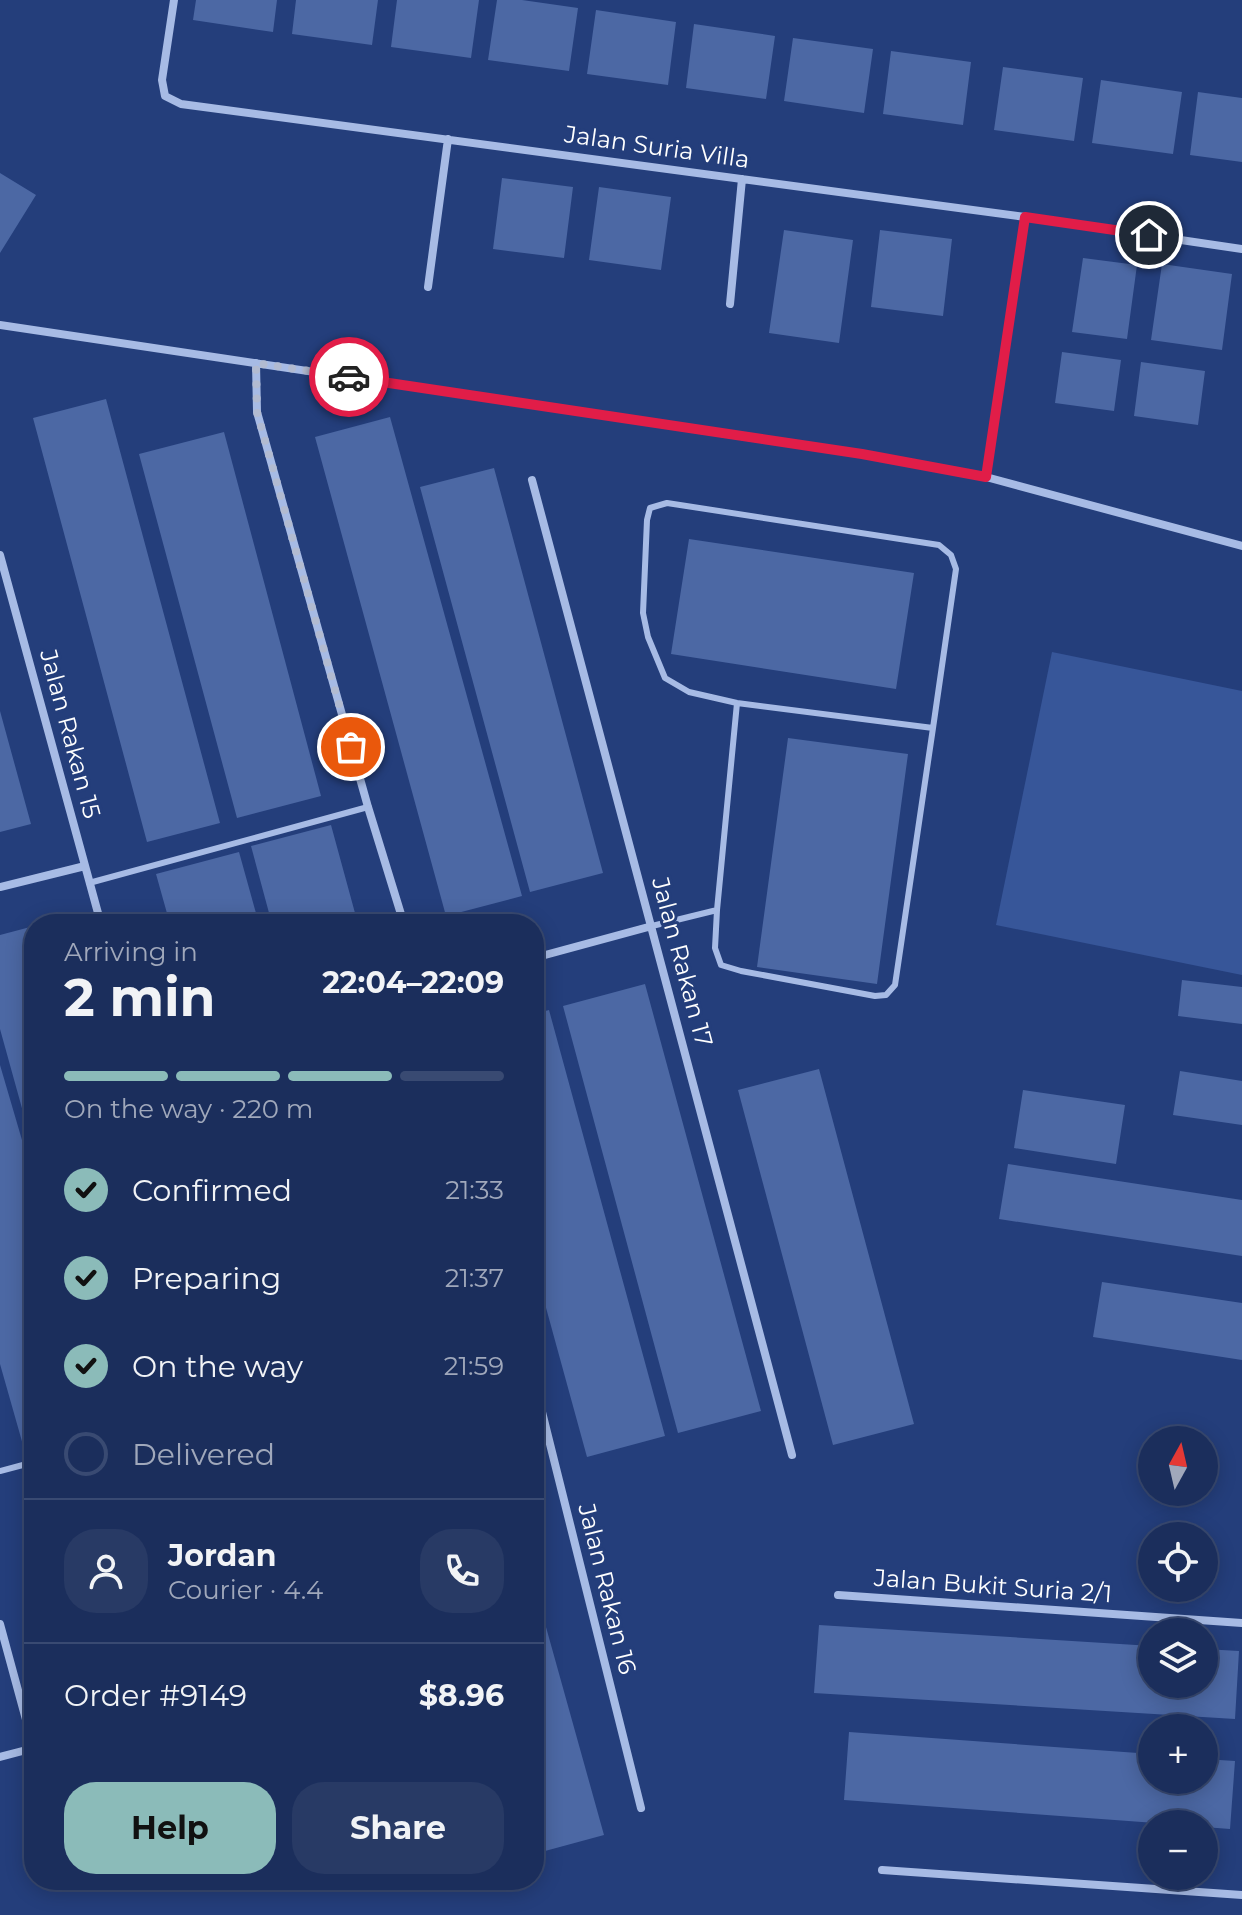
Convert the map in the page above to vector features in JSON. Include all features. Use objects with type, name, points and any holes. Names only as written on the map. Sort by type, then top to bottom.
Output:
[{"type":"street","name":"Jalan Suria Villa","points":[[174,0],[162,80],[165,96],[181,104],[1242,249]]},
{"type":"street","points":[[428,287],[448,139]]},
{"type":"street","points":[[730,304],[742,179]]},
{"type":"street","points":[[986,477],[1025,217]]},
{"type":"street","points":[[0,325],[862,454],[986,477],[1242,546]]},
{"type":"street","points":[[256,363],[257,412],[401,914]]},
{"type":"street","name":"Jalan Rakan 17","points":[[532,480],[792,1455]]},
{"type":"street","name":"Jalan Rakan 15","points":[[0,555],[98,914]]},
{"type":"street","points":[[0,887],[85,866]]},
{"type":"street","points":[[544,955],[652,926]]},
{"type":"street","name":"Jalan Rakan 16","points":[[544,1420],[641,1808]]},
{"type":"street","name":"Jalan Bukit Suria 2/1","points":[[838,1595],[1242,1623]]},
{"type":"street","points":[[0,1624],[24,1712]]},
{"type":"street","points":[[0,1757],[24,1751]]},
{"type":"street","points":[[882,1870],[1242,1895]]},
{"type":"lane","points":[[737,703],[717,910],[715,948],[721,965],[875,996],[886,995],[895,985],[933,728],[956,569],[951,555],[939,545],[909,540],[667,503],[650,508],[643,613],[648,637],[665,678],[689,692],[737,703],[933,728]]},
{"type":"lane","points":[[89,883],[368,807]]},
{"type":"lane","points":[[652,926],[717,910]]},
{"type":"lane","points":[[0,1471],[24,1465]]},
{"type":"shaded area","points":[[1052,652],[1242,691],[1242,975],[996,925]]},
{"type":"building","points":[[196,0],[277,0],[273,32],[193,20]]},
{"type":"building","points":[[296,0],[378,0],[372,45],[292,34]]},
{"type":"building","points":[[397,0],[479,0],[471,58],[391,47]]},
{"type":"building","points":[[497,0],[522,0],[578,8],[569,71],[488,60]]},
{"type":"building","points":[[596,10],[676,22],[668,85],[587,74]]},
{"type":"building","points":[[694,24],[775,36],[766,99],[686,88]]},
{"type":"building","points":[[793,38],[873,49],[864,113],[784,101]]},
{"type":"building","points":[[891,51],[971,62],[963,125],[883,114]]},
{"type":"building","points":[[1003,67],[1083,78],[1074,141],[994,130]]},
{"type":"building","points":[[1101,80],[1182,92],[1173,154],[1092,143]]},
{"type":"building","points":[[1198,92],[1242,98],[1242,162],[1190,155]]},
{"type":"building","points":[[0,173],[36,195],[0,253]]},
{"type":"building","points":[[502,178],[573,187],[564,258],[493,249]]},
{"type":"building","points":[[599,187],[671,197],[661,270],[589,260]]},
{"type":"building","points":[[784,230],[853,240],[839,343],[769,333]]},
{"type":"building","points":[[880,230],[952,239],[943,316],[871,307]]},
{"type":"building","points":[[1083,258],[1137,265],[1127,339],[1072,332]]},
{"type":"building","points":[[1162,264],[1232,274],[1222,350],[1151,340]]},
{"type":"building","points":[[1062,352],[1121,360],[1114,411],[1055,403]]},
{"type":"building","points":[[1141,362],[1205,371],[1198,425],[1134,416]]},
{"type":"building","points":[[106,399],[220,823],[147,842],[33,418]]},
{"type":"building","points":[[390,417],[522,896],[445,914],[315,437]]},
{"type":"building","points":[[224,432],[321,796],[237,818],[139,454]]},
{"type":"building","points":[[494,468],[603,873],[530,892],[420,487]]},
{"type":"building","points":[[689,539],[914,573],[896,689],[671,654]]},
{"type":"building","points":[[0,711],[31,824],[0,832]]},
{"type":"building","points":[[788,738],[908,754],[877,984],[757,967]]},
{"type":"building","points":[[331,825],[355,914],[269,914],[251,846]]},
{"type":"building","points":[[239,852],[256,914],[167,914],[156,874]]},
{"type":"building","points":[[24,929],[24,1116],[0,1029],[0,935]]},
{"type":"building","points":[[1182,980],[1242,987],[1242,1024],[1178,1016]]},
{"type":"building","points":[[645,984],[761,1411],[678,1433],[563,1006]]},
{"type":"building","points":[[549,1010],[665,1436],[587,1457],[544,1300],[544,1011]]},
{"type":"building","points":[[0,1065],[24,1147],[23,1445],[0,1364]]},
{"type":"building","points":[[819,1069],[914,1424],[833,1445],[738,1090]]},
{"type":"building","points":[[1180,1071],[1242,1081],[1242,1125],[1173,1115]]},
{"type":"building","points":[[1023,1090],[1125,1105],[1116,1164],[1014,1148]]},
{"type":"building","points":[[1008,1164],[1242,1200],[1242,1256],[999,1219]]},
{"type":"building","points":[[1102,1282],[1242,1303],[1242,1360],[1093,1337]]},
{"type":"building","points":[[544,1620],[604,1835],[544,1851]]},
{"type":"building","points":[[819,1625],[1138,1645],[1138,1698],[1218,1698],[1218,1650],[1239,1651],[1235,1719],[1218,1718],[1218,1714],[1154,1714],[814,1693]]},
{"type":"building","points":[[849,1732],[1138,1753],[1138,1794],[1218,1794],[1218,1760],[1235,1761],[1230,1829],[1218,1828],[1218,1810],[1138,1810],[1138,1822],[844,1800]]},
{"type":"way so far","points":[[349,377],[256,363],[257,412],[351,747]]},
{"type":"route","points":[[349,377],[862,454],[986,477],[1025,217],[1149,235]]}]
